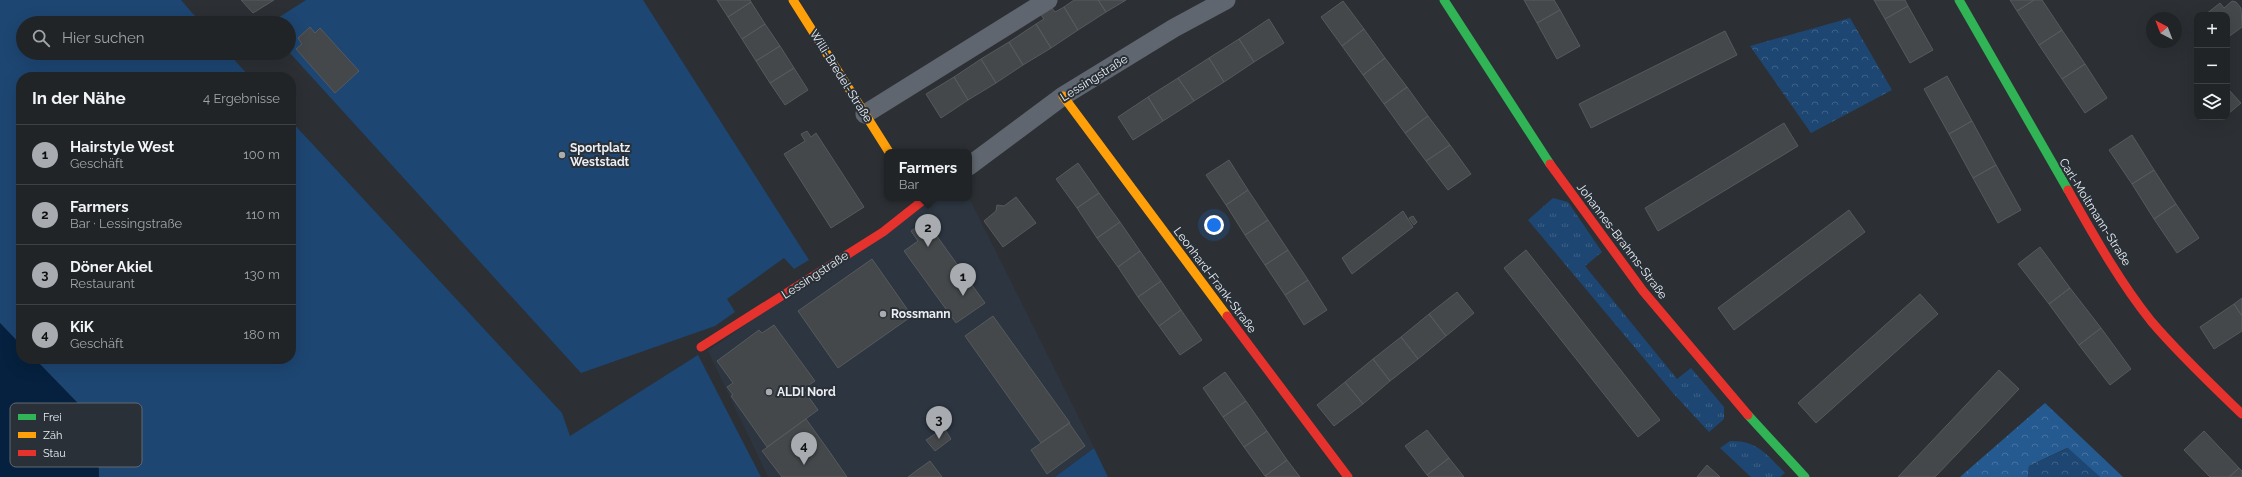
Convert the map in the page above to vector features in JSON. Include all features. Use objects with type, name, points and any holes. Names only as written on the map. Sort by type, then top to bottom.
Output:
[{"type":"street","name":"Willi-Bredel-Straße","points":[[793,0],[887,149]]},
{"type":"street","points":[[865,114],[1048,0]]},
{"type":"street","name":"Lessingstraße","points":[[972,164],[1063,96],[1174,28],[1226,0]]},
{"type":"street","name":"Johannes-Brahms-Straße","points":[[1444,0],[1592,224],[1669,325],[1745,414],[1805,477]]},
{"type":"street","name":"Carl-Moltmann-Straße","points":[[1959,0],[2046,154],[2139,304],[2166,338],[2242,414]]},
{"type":"street","name":"Leonhard-Frank-Straße","points":[[1063,96],[1348,477]]},
{"type":"street","name":"Lessingstraße","points":[[701,347],[883,232],[919,201]]},
{"type":"shaded area","points":[[922,201],[970,201],[1094,448],[1055,477],[768,477],[708,351]]},
{"type":"shaded area","points":[[0,323],[16,340],[16,364],[40,364],[78,403],[10,403],[10,467],[99,467],[99,477],[0,477]]},
{"type":"green space","points":[[0,0],[181,0],[195,16],[16,16],[16,60],[234,60],[245,72],[16,72],[16,340],[0,323]]},
{"type":"green space","name":"Sportplatz Weststadt","points":[[306,0],[643,0],[809,260],[794,269],[784,258],[727,299],[735,312],[715,326],[581,373],[296,60],[296,16],[281,16]]},
{"type":"green space","points":[[1850,18],[1892,90],[1811,133],[1750,46]]},
{"type":"green space","points":[[296,126],[562,413],[570,436],[698,355],[761,477],[99,477],[99,467],[142,467],[142,403],[78,403],[40,364],[296,364]]},
{"type":"green space","points":[[1553,198],[1568,202],[1602,252],[1585,266],[1677,379],[1691,368],[1724,407],[1724,419],[1709,432],[1672,392],[1528,220]]},
{"type":"green space","points":[[2045,403],[2123,477],[2100,477],[2067,448],[2029,466],[2028,477],[1960,477]]},
{"type":"green space","points":[[1730,441],[1739,441],[1755,446],[1767,455],[1785,473],[1780,477],[1751,477],[1720,448]]},
{"type":"green space","points":[[1094,448],[1108,477],[1055,477]]},
{"type":"green space","points":[[2068,448],[2100,477],[2028,477],[2029,466]]},
{"type":"building","points":[[241,0],[274,0],[253,13]]},
{"type":"building","points":[[717,0],[750,0],[751,2],[728,17]]},
{"type":"building","points":[[1074,0],[1098,0],[1106,12],[1078,30],[1064,7]]},
{"type":"building","points":[[1098,0],[1126,0],[1106,12]]},
{"type":"building","points":[[1524,0],[1554,0],[1560,10],[1537,23]]},
{"type":"building","points":[[1874,0],[1905,0],[1908,6],[1885,19]]},
{"type":"building","points":[[2010,0],[2034,0],[2017,11]]},
{"type":"building","points":[[2034,0],[2042,0],[2062,30],[2039,45],[2017,11]]},
{"type":"building","points":[[1343,1],[1364,29],[1342,46],[1321,17]]},
{"type":"building","points":[[2232,1],[2236,2],[2241,8],[2242,27],[2230,36],[2230,12],[2209,12],[2220,3],[2224,8]]},
{"type":"building","points":[[751,2],[765,24],[742,39],[728,17]]},
{"type":"building","points":[[1908,6],[1933,50],[1910,63],[1885,19]]},
{"type":"building","points":[[1064,7],[1078,30],[1051,48],[1036,24],[1044,19],[1041,15],[1052,8],[1055,12]]},
{"type":"building","points":[[1560,10],[1580,46],[1557,59],[1537,23]]},
{"type":"building","points":[[1269,19],[1284,43],[1254,62],[1239,39]]},
{"type":"building","points":[[765,24],[780,46],[756,61],[742,39]]},
{"type":"building","points":[[1036,24],[1051,48],[1023,65],[1009,42]]},
{"type":"building","points":[[310,27],[315,33],[320,28],[359,71],[335,93],[296,49],[302,44],[298,38]]},
{"type":"building","points":[[1364,29],[1385,58],[1363,75],[1342,46]]},
{"type":"building","points":[[2062,30],[2085,64],[2062,79],[2039,45]]},
{"type":"building","points":[[1725,31],[1737,55],[1591,128],[1579,104]]},
{"type":"building","points":[[1239,39],[1254,62],[1224,82],[1209,58]]},
{"type":"building","points":[[1009,42],[1023,65],[996,83],[981,59]]},
{"type":"building","points":[[780,46],[794,68],[770,83],[756,61]]},
{"type":"building","points":[[1209,58],[1224,82],[1194,101],[1178,78]]},
{"type":"building","points":[[1385,58],[1407,87],[1384,104],[1363,75]]},
{"type":"building","points":[[981,59],[996,83],[968,100],[954,77]]},
{"type":"building","points":[[2085,64],[2107,98],[2085,113],[2062,79]]},
{"type":"building","points":[[794,68],[808,90],[785,105],[770,83]]},
{"type":"building","points":[[1947,76],[1972,121],[1949,134],[1924,89]]},
{"type":"building","points":[[954,77],[968,100],[941,118],[926,94]]},
{"type":"building","points":[[1178,78],[1194,101],[1163,121],[1148,97]]},
{"type":"building","points":[[1407,87],[1428,116],[1405,133],[1384,104]]},
{"type":"building","points":[[2230,91],[2241,103],[2230,112]]},
{"type":"building","points":[[1148,97],[1163,121],[1133,140],[1118,117]]},
{"type":"building","points":[[1428,116],[1450,145],[1426,161],[1405,133]]},
{"type":"building","points":[[1972,121],[1996,165],[1973,178],[1949,134]]},
{"type":"building","points":[[1784,123],[1798,146],[1658,231],[1645,208]]},
{"type":"building","points":[[807,131],[811,137],[816,133],[864,207],[831,228],[784,154],[805,141],[801,134]]},
{"type":"building","points":[[2132,135],[2154,170],[2132,184],[2109,150]]},
{"type":"building","points":[[1450,145],[1471,174],[1448,190],[1426,161]]},
{"type":"building","points":[[1229,160],[1248,190],[1226,205],[1206,175]]},
{"type":"building","points":[[1078,163],[1099,193],[1077,208],[1056,179]]},
{"type":"building","points":[[1996,165],[2021,210],[1998,223],[1973,178]]},
{"type":"building","points":[[2154,170],[2176,204],[2154,219],[2132,184]]},
{"type":"building","points":[[1248,190],[1268,220],[1245,235],[1226,205]]},
{"type":"building","points":[[1099,193],[1120,222],[1097,238],[1077,208]]},
{"type":"building","points":[[1016,197],[1036,223],[1003,247],[984,221],[996,211],[997,205],[1004,206]]},
{"type":"building","points":[[2176,204],[2199,238],[2177,253],[2154,219]]},
{"type":"building","points":[[1849,210],[1865,232],[1734,330],[1718,308]]},
{"type":"building","points":[[1403,211],[1413,227],[1352,274],[1342,258]]},
{"type":"building","points":[[1413,216],[1417,222],[1414,225],[1409,218]]},
{"type":"building","points":[[1268,220],[1288,250],[1265,265],[1245,235]]},
{"type":"building","points":[[926,221],[985,303],[956,323],[904,251],[918,241],[911,231]]},
{"type":"building","points":[[1120,222],[1140,251],[1118,267],[1097,238]]},
{"type":"building","points":[[2040,247],[2070,288],[2049,304],[2018,264]]},
{"type":"building","points":[[1288,250],[1308,280],[1285,295],[1265,265]]},
{"type":"building","points":[[1526,250],[1660,420],[1638,437],[1504,268]]},
{"type":"building","points":[[1140,251],[1161,281],[1138,297],[1118,267]]},
{"type":"building","points":[[872,259],[912,316],[838,368],[798,311]]},
{"type":"building","points":[[1308,280],[1327,310],[1304,325],[1285,295]]},
{"type":"building","points":[[1161,281],[1181,310],[1159,326],[1138,297]]},
{"type":"building","points":[[2070,288],[2101,328],[2079,345],[2049,304]]},
{"type":"building","points":[[1457,292],[1474,313],[1446,336],[1429,314]]},
{"type":"building","points":[[1920,294],[1938,314],[1816,423],[1798,403]]},
{"type":"building","points":[[2242,298],[2242,316],[2234,304]]},
{"type":"building","points":[[2234,304],[2242,316],[2242,331],[2214,349],[2200,327]]},
{"type":"building","points":[[1181,310],[1202,340],[1180,355],[1159,326]]},
{"type":"building","points":[[1429,314],[1446,336],[1418,359],[1401,337]]},
{"type":"building","points":[[993,316],[1070,423],[1041,443],[965,336]]},
{"type":"building","points":[[774,325],[815,381],[803,389],[818,410],[767,447],[731,396],[733,395],[727,387],[733,383],[717,361],[759,330],[762,333]]},
{"type":"building","points":[[2101,328],[2131,369],[2110,385],[2079,345]]},
{"type":"building","points":[[1401,337],[1418,359],[1390,381],[1373,359]]},
{"type":"building","points":[[1373,359],[1390,381],[1363,404],[1345,382]]},
{"type":"building","points":[[1999,370],[2019,389],[1935,477],[1898,477]]},
{"type":"building","points":[[1225,372],[1246,401],[1223,417],[1203,388]]},
{"type":"building","points":[[1345,382],[1363,404],[1334,426],[1317,405]]},
{"type":"building","points":[[1246,401],[1267,431],[1244,447],[1223,417]]},
{"type":"building","points":[[806,419],[847,477],[782,477],[762,451]]},
{"type":"building","points":[[1069,423],[1085,446],[1047,474],[1031,450]]},
{"type":"building","points":[[944,428],[951,439],[935,451],[926,440]]},
{"type":"building","points":[[1427,430],[1449,458],[1427,475],[1405,446]]},
{"type":"building","points":[[1267,431],[1287,460],[1265,476],[1244,447]]},
{"type":"building","points":[[2204,431],[2239,468],[2229,477],[2210,477],[2184,450]]},
{"type":"building","points":[[1449,458],[1464,477],[1429,477],[1427,475]]},
{"type":"building","points":[[1287,460],[1300,477],[1265,476]]},
{"type":"building","points":[[930,461],[942,477],[908,477],[916,471]]},
{"type":"building","points":[[1707,465],[1720,477],[1697,477]]},
{"type":"building","points":[[2239,468],[2242,471],[2242,477],[2229,477]]},
{"type":"traffic: fast","points":[[1444,0],[1550,164]]},
{"type":"traffic: fast","points":[[1959,0],[2068,190]]},
{"type":"traffic: fast","points":[[1748,415],[1805,477]]},
{"type":"traffic: slow","points":[[793,0],[887,149]]},
{"type":"traffic: slow","points":[[1063,96],[1227,316]]},
{"type":"traffic: jam","points":[[1550,164],[1643,291],[1748,415]]},
{"type":"traffic: jam","points":[[2068,190],[2117,274],[2139,306],[2184,357],[2242,414]]},
{"type":"traffic: jam","points":[[701,347],[883,232],[922,201]]},
{"type":"traffic: jam","points":[[1227,316],[1348,477]]},
{"type":"place","name":"Sportplatz Weststadt","points":[[562,155]]},
{"type":"place","name":"Farmers","points":[[928,247]]},
{"type":"place","name":"Hairstyle West","points":[[963,296]]},
{"type":"place","name":"Rossmann","points":[[883,314]]},
{"type":"place","name":"ALDI Nord","points":[[769,392]]},
{"type":"place","name":"Döner Akiel","points":[[939,439]]},
{"type":"place","name":"KiK","points":[[804,465]]}]
